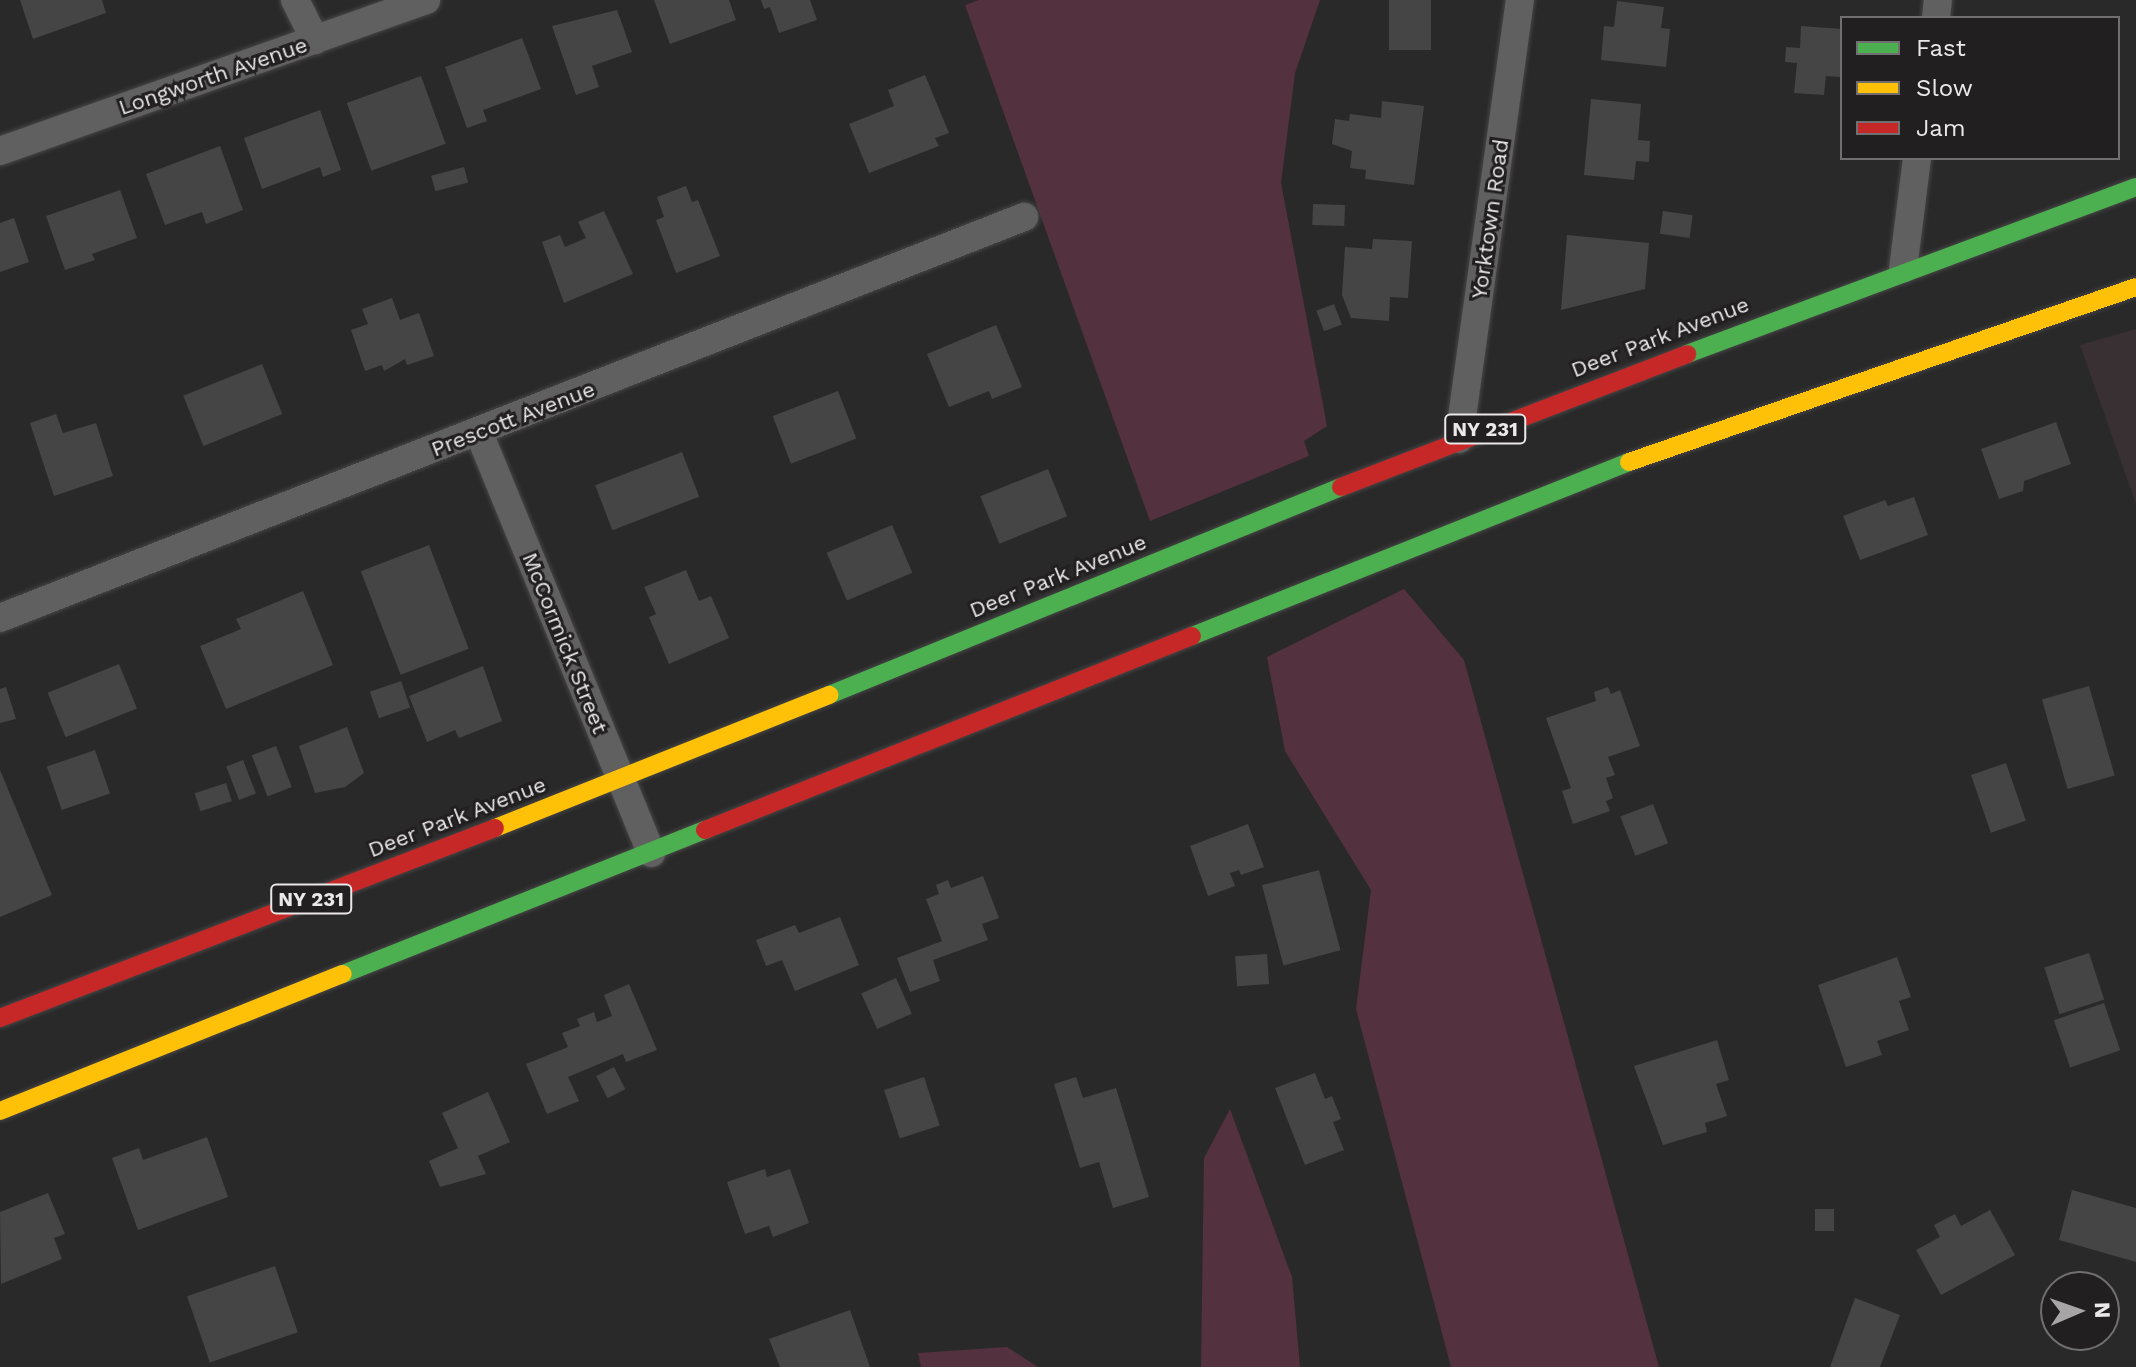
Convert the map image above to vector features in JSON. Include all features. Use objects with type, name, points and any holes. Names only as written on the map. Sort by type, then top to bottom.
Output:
[{"type":"main road","name":"Deer Park Avenue","points":[[0,1018],[621,780],[1459,439],[1903,269],[2136,187]]},
{"type":"main road","points":[[0,1111],[1684,440],[2136,287]]},
{"type":"street","points":[[295,0],[315,40]]},
{"type":"street","name":"Longworth Avenue","points":[[0,151],[426,0]]},
{"type":"street","name":"Yorktown Road","points":[[1459,439],[1520,0]]},
{"type":"street","points":[[1903,269],[1917,160]]},
{"type":"street","name":"Prescott Avenue","points":[[0,618],[1024,217]]},
{"type":"street","name":"McCormick Street","points":[[479,433],[651,853]]},
{"type":"shaded area","points":[[979,0],[1320,0],[1295,73],[1281,183],[1327,426],[1304,441],[1309,456],[1150,521],[965,5]]},
{"type":"shaded area","points":[[2136,329],[2136,504],[2080,345]]},
{"type":"shaded area","points":[[1404,589],[1464,660],[1659,1367],[1451,1367],[1356,1009],[1371,890],[1285,751],[1267,657]]},
{"type":"shaded area","points":[[1230,1109],[1292,1277],[1300,1367],[1201,1367],[1204,1158]]},
{"type":"shaded area","points":[[1007,1347],[1038,1367],[921,1367],[918,1353]]},
{"type":"building","points":[[20,0],[102,0],[106,13],[33,39]]},
{"type":"building","points":[[654,0],[729,0],[736,20],[670,44]]},
{"type":"building","points":[[761,0],[810,0],[817,20],[779,33],[770,7],[764,9]]},
{"type":"building","points":[[1389,0],[1431,0],[1431,50],[1389,50]]},
{"type":"building","points":[[1617,1],[1664,7],[1661,28],[1670,29],[1666,67],[1601,60],[1604,26],[1614,27]]},
{"type":"building","points":[[617,10],[632,52],[592,66],[599,87],[576,95],[552,26]]},
{"type":"building","points":[[1801,26],[1840,29],[1840,77],[1826,76],[1824,95],[1794,93],[1797,63],[1785,62],[1786,47],[1800,48]]},
{"type":"building","points":[[522,38],[541,89],[483,110],[487,121],[467,128],[445,67]]},
{"type":"building","points":[[925,75],[949,133],[935,138],[939,146],[869,173],[849,124],[894,106],[888,90]]},
{"type":"building","points":[[421,76],[446,144],[371,171],[347,103]]},
{"type":"building","points":[[1591,99],[1641,104],[1638,140],[1650,141],[1649,162],[1636,161],[1634,180],[1584,175]]},
{"type":"building","points":[[1382,101],[1424,106],[1414,185],[1365,179],[1366,170],[1350,168],[1352,151],[1332,144],[1335,119],[1349,121],[1350,114],[1381,118]]},
{"type":"building","points":[[320,110],[341,170],[323,177],[320,167],[262,189],[244,138]]},
{"type":"building","points":[[220,146],[243,210],[206,224],[202,212],[165,225],[146,174]]},
{"type":"building","points":[[464,167],[468,182],[435,191],[431,176]]},
{"type":"building","points":[[686,186],[692,202],[698,200],[720,256],[676,273],[656,220],[664,217],[657,197]]},
{"type":"building","points":[[120,190],[137,238],[92,254],[95,260],[65,270],[46,216]]},
{"type":"building","points":[[1313,204],[1345,205],[1344,226],[1312,225]]},
{"type":"building","points":[[604,211],[633,274],[564,303],[542,242],[560,235],[565,247],[586,238],[578,222]]},
{"type":"building","points":[[1663,211],[1693,215],[1690,238],[1660,234]]},
{"type":"building","points":[[14,218],[29,262],[0,272],[0,223]]},
{"type":"building","points":[[1567,235],[1649,243],[1645,289],[1561,310]]},
{"type":"building","points":[[1373,239],[1412,241],[1408,298],[1390,297],[1389,321],[1351,318],[1342,295],[1345,247],[1372,249]]},
{"type":"building","points":[[392,298],[400,320],[419,313],[434,356],[407,365],[405,359],[384,371],[382,365],[365,371],[351,330],[368,324],[362,309]]},
{"type":"building","points":[[1334,304],[1342,325],[1324,331],[1316,311]]},
{"type":"building","points":[[996,325],[1022,387],[992,399],[989,391],[949,407],[927,354]]},
{"type":"building","points":[[262,364],[282,414],[203,446],[183,396]]},
{"type":"building","points":[[838,391],[856,439],[791,464],[773,416]]},
{"type":"building","points":[[56,414],[63,433],[96,423],[113,476],[54,496],[30,423]]},
{"type":"building","points":[[2056,422],[2071,464],[2024,481],[2023,491],[1999,499],[1981,449]]},
{"type":"building","points":[[682,452],[699,497],[612,530],[595,485]]},
{"type":"building","points":[[1048,469],[1067,516],[999,544],[980,496]]},
{"type":"building","points":[[1914,497],[1928,535],[1860,560],[1843,516],[1885,500],[1888,506]]},
{"type":"building","points":[[892,525],[912,573],[847,601],[827,553]]},
{"type":"building","points":[[429,545],[469,649],[401,675],[361,571]]},
{"type":"building","points":[[686,570],[699,601],[711,596],[729,638],[669,664],[649,617],[656,614],[644,587]]},
{"type":"building","points":[[303,591],[333,665],[226,709],[200,646],[241,629],[236,619]]},
{"type":"building","points":[[119,664],[137,709],[66,737],[48,693]]},
{"type":"building","points":[[483,666],[502,721],[459,738],[455,730],[427,742],[409,696]]},
{"type":"building","points":[[401,681],[410,707],[379,718],[370,692]]},
{"type":"building","points":[[2089,686],[2115,775],[2068,789],[2042,700]]},
{"type":"building","points":[[6,687],[16,719],[0,723],[0,689]]},
{"type":"building","points":[[1608,687],[1611,694],[1620,690],[1640,746],[1608,757],[1615,775],[1606,778],[1613,798],[1606,801],[1610,811],[1573,824],[1562,791],[1571,788],[1546,718],[1596,701],[1594,692]]},
{"type":"building","points":[[347,727],[364,773],[345,787],[315,793],[299,746]]},
{"type":"building","points":[[276,746],[292,787],[267,796],[252,755]]},
{"type":"building","points":[[95,750],[110,793],[62,810],[47,767]]},
{"type":"building","points":[[243,760],[256,794],[239,800],[226,766]]},
{"type":"building","points":[[2006,763],[2026,821],[1991,833],[1971,775]]},
{"type":"building","points":[[0,770],[52,895],[0,917]]},
{"type":"building","points":[[226,783],[232,801],[200,811],[195,793]]},
{"type":"building","points":[[1653,804],[1668,843],[1635,856],[1620,817]]},
{"type":"building","points":[[1248,824],[1264,867],[1241,875],[1239,870],[1230,873],[1235,886],[1208,896],[1190,846]]},
{"type":"building","points":[[1319,870],[1340,950],[1283,965],[1262,885]]},
{"type":"building","points":[[983,876],[999,918],[982,924],[988,940],[933,960],[940,981],[910,992],[897,958],[942,941],[926,899],[939,894],[936,885],[948,880],[951,888]]},
{"type":"building","points":[[840,917],[859,965],[795,991],[782,960],[766,966],[756,940],[795,925],[799,933]]},
{"type":"building","points":[[2089,953],[2104,1000],[2059,1014],[2044,968]]},
{"type":"building","points":[[1267,954],[1269,984],[1237,986],[1235,956]]},
{"type":"building","points":[[1897,957],[1911,997],[1899,1001],[1909,1030],[1877,1041],[1882,1055],[1846,1067],[1818,985]]},
{"type":"building","points":[[896,978],[912,1014],[877,1029],[861,993]]},
{"type":"building","points":[[629,984],[657,1050],[626,1062],[623,1054],[568,1077],[579,1101],[547,1114],[526,1064],[568,1047],[562,1033],[580,1026],[577,1019],[594,1012],[597,1022],[612,1016],[604,995]]},
{"type":"building","points":[[2104,1003],[2120,1050],[2070,1068],[2054,1020]]},
{"type":"building","points":[[1717,1040],[1729,1080],[1716,1084],[1727,1116],[1705,1123],[1707,1132],[1663,1145],[1634,1066]]},
{"type":"building","points":[[614,1067],[625,1089],[608,1098],[596,1076]]},
{"type":"building","points":[[1315,1073],[1325,1099],[1332,1096],[1341,1119],[1333,1122],[1344,1150],[1305,1165],[1275,1088]]},
{"type":"building","points":[[924,1077],[940,1126],[900,1138],[884,1090]]},
{"type":"building","points":[[1076,1077],[1083,1098],[1116,1088],[1149,1197],[1113,1208],[1099,1162],[1080,1168],[1054,1084]]},
{"type":"building","points":[[488,1092],[510,1142],[478,1156],[486,1174],[440,1187],[429,1161],[458,1148],[442,1113]]},
{"type":"building","points":[[207,1137],[228,1197],[138,1230],[112,1158],[139,1148],[143,1160]]},
{"type":"building","points":[[765,1169],[767,1177],[790,1169],[809,1223],[773,1237],[769,1226],[745,1234],[727,1182]]},
{"type":"building","points":[[2072,1190],[2136,1208],[2136,1262],[2059,1240]]},
{"type":"building","points":[[48,1193],[65,1234],[54,1238],[62,1259],[1,1284],[0,1212]]},
{"type":"building","points":[[1815,1209],[1834,1209],[1834,1231],[1815,1231]]},
{"type":"building","points":[[1990,1210],[2015,1255],[1941,1295],[1916,1250],[1940,1237],[1934,1225],[1955,1214],[1961,1226]]},
{"type":"building","points":[[275,1266],[298,1332],[210,1362],[187,1296]]},
{"type":"building","points":[[1855,1298],[1900,1315],[1880,1367],[1830,1367]]},
{"type":"building","points":[[850,1310],[870,1367],[780,1367],[769,1339]]},
{"type":"traffic: fast","points":[[1687,354],[2136,187]]},
{"type":"traffic: fast","points":[[1192,636],[1629,462]]},
{"type":"traffic: fast","points":[[829,695],[1341,487]]},
{"type":"traffic: fast","points":[[343,974],[705,830]]},
{"type":"traffic: slow","points":[[1629,462],[2136,287]]},
{"type":"traffic: slow","points":[[495,828],[829,695]]},
{"type":"traffic: slow","points":[[0,1111],[343,974]]},
{"type":"traffic: jam","points":[[1341,487],[1687,354]]},
{"type":"traffic: jam","points":[[705,830],[1192,636]]},
{"type":"traffic: jam","points":[[0,1018],[495,828]]}]
